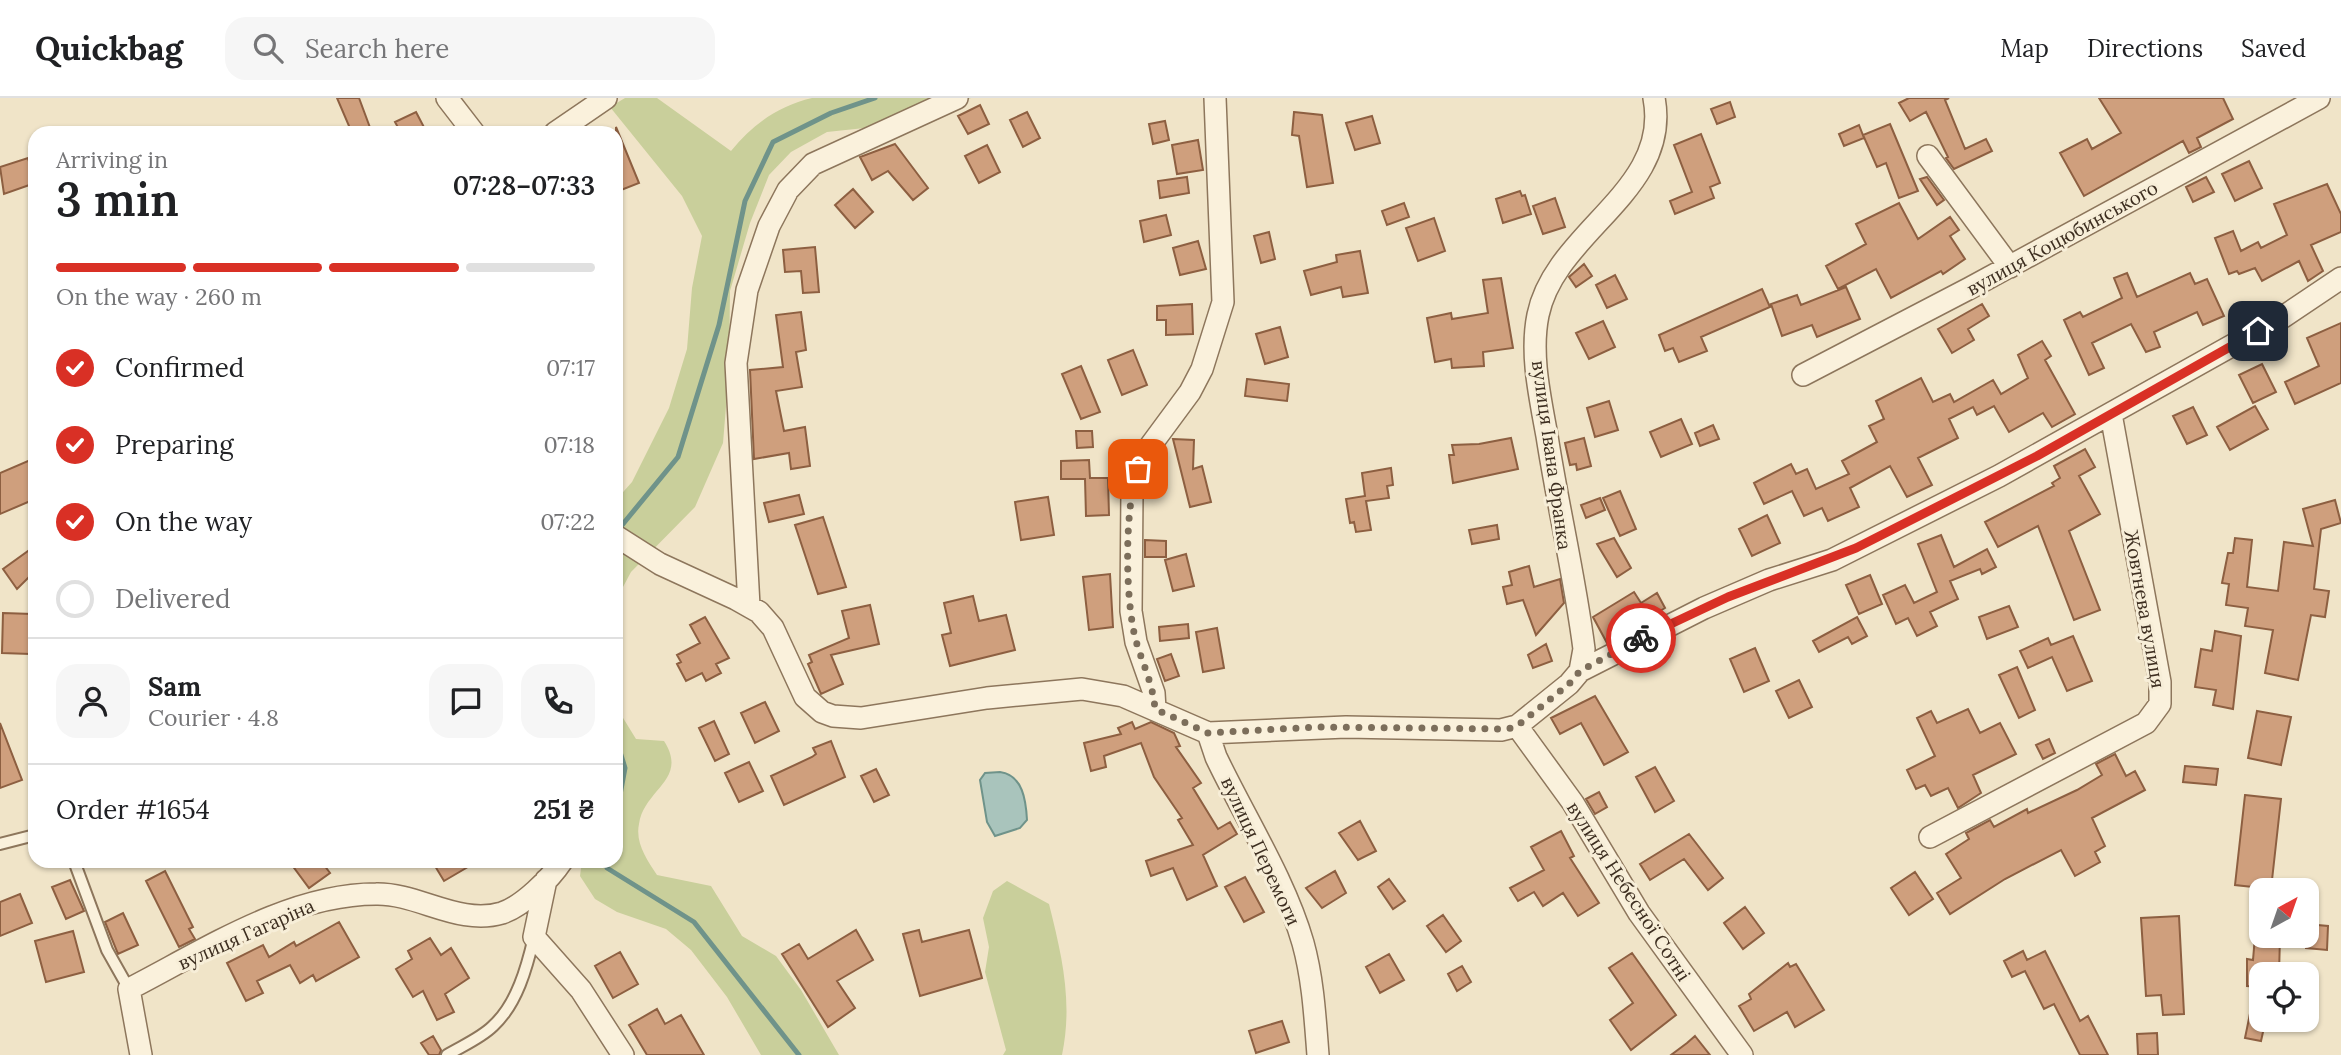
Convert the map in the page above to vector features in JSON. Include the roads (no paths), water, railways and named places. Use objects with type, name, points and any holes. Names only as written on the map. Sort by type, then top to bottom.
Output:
[{"type":"street","points":[[447,98],[469,126]]},
{"type":"street","points":[[565,126],[606,98]]},
{"type":"street","points":[[749,606],[736,363],[747,290],[765,234],[788,190],[813,164],[957,98]]},
{"type":"street","points":[[1155,709],[1154,693],[1136,642],[1131,611],[1132,491],[1144,453],[1190,392],[1202,369],[1223,302],[1215,98]]},
{"type":"street","name":"вулиця Івана Франка","points":[[1577,675],[1583,641],[1538,386],[1538,315],[1546,291],[1559,269],[1646,160],[1656,130],[1654,98]]},
{"type":"street","name":"вулиця Коцюбинського","points":[[1803,375],[2010,267],[2319,98]]},
{"type":"street","points":[[1928,156],[2010,267]]},
{"type":"street","points":[[623,540],[660,564],[749,606],[773,628],[800,687],[813,705],[833,716],[861,718],[987,698],[1082,689],[1115,694],[1208,733],[1317,727],[1501,730],[1517,726],[1577,675],[1704,608],[1769,580],[1832,560],[1999,476],[2283,317],[2341,278]]},
{"type":"street","name":"Жовтнева вулиця","points":[[1930,837],[2146,723],[2160,705],[2160,682],[2111,414]]},
{"type":"street","name":"вулиця Небесної Сотні","points":[[1517,726],[1573,803],[1639,914],[1742,1055]]},
{"type":"street","name":"вулиця Перемоги","points":[[1208,733],[1216,757],[1286,899],[1302,942],[1311,988],[1318,1055]]},
{"type":"street","name":"вулиця Гагаріна","points":[[129,989],[244,931],[326,900],[387,894],[462,914],[495,914],[511,908],[546,880],[556,868]]},
{"type":"street","name":"вулиця Гагаріна","points":[[534,936],[546,880]]},
{"type":"street","points":[[534,936],[581,990],[623,1055]]},
{"type":"street","points":[[129,989],[141,1055]]},
{"type":"lane","points":[[0,844],[28,837]]},
{"type":"lane","points":[[77,868],[102,938],[129,989]]},
{"type":"lane","points":[[446,1055],[485,1033],[498,1021],[524,972],[534,936]]},
{"type":"water","points":[[1000,772],[1014,778],[1022,790],[1027,820],[1020,828],[995,836],[987,822],[980,780],[985,773]]},
{"type":"waterway","points":[[623,524],[678,457],[719,325],[745,201],[773,142],[831,113],[875,98]]},
{"type":"waterway","points":[[623,762],[623,779]]},
{"type":"waterway","points":[[607,868],[694,922],[799,1055]]}]
